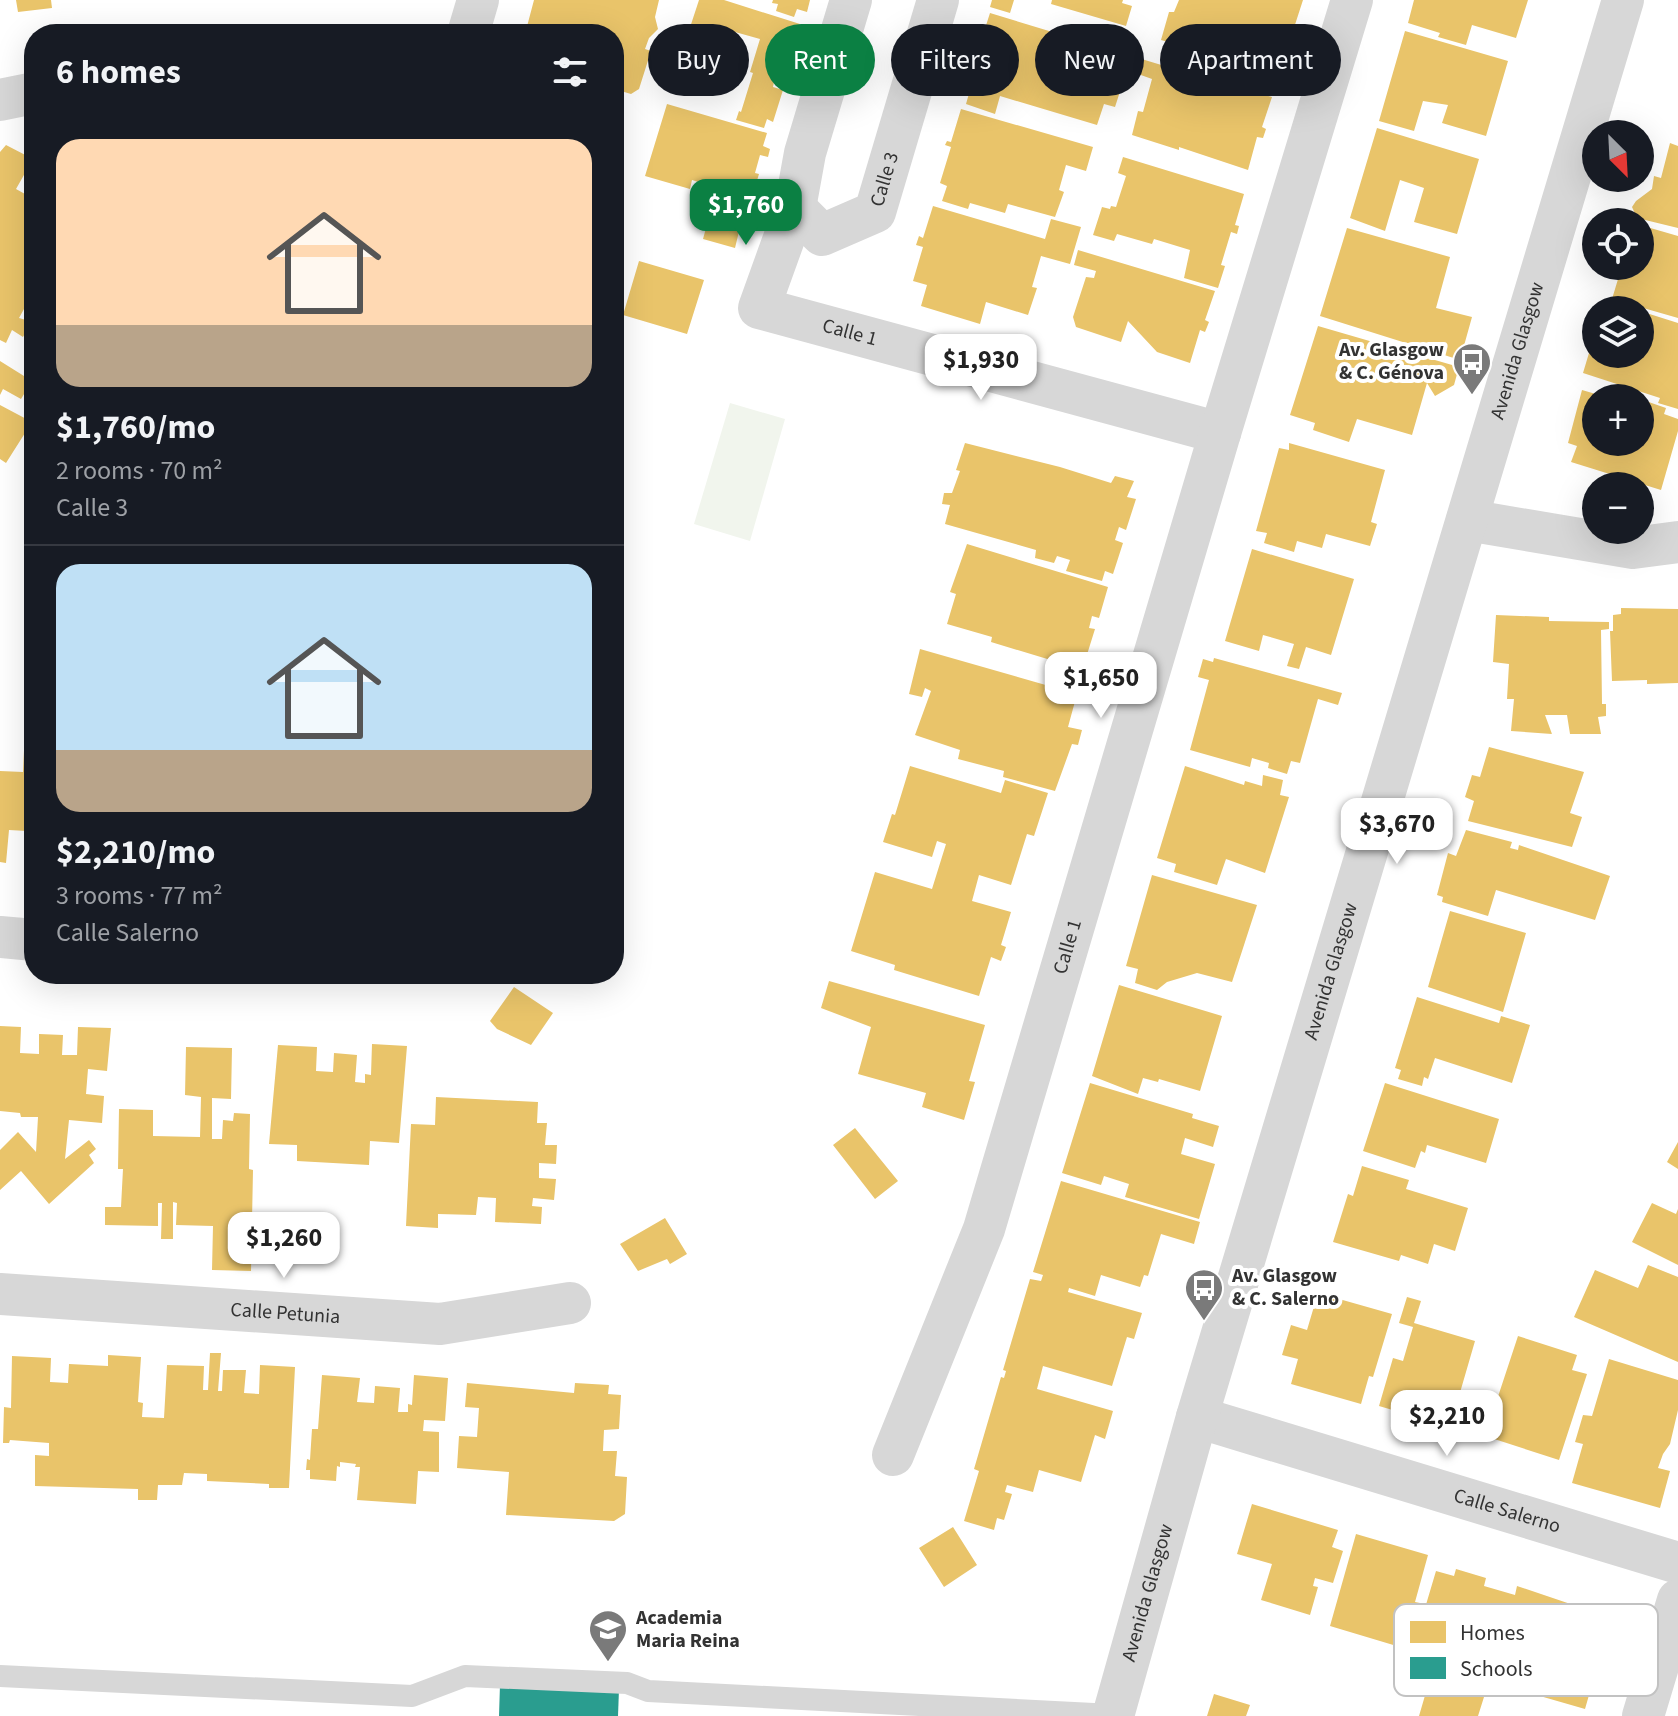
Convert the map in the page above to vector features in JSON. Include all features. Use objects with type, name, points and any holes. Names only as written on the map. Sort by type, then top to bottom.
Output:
[{"type":"street","points":[[471,24],[478,0]]},
{"type":"street","points":[[795,208],[805,153],[851,0]]},
{"type":"street","name":"Calle 3","points":[[795,208],[822,235],[875,212],[938,0]]},
{"type":"street","name":"Calle 1","points":[[893,1455],[984,1229],[1352,0]]},
{"type":"street","name":"Avenida Glasgow","points":[[1113,1716],[1197,1417],[1623,0]]},
{"type":"street","points":[[0,100],[24,95]]},
{"type":"street","name":"Calle 1","points":[[795,208],[759,308],[1220,433]]},
{"type":"street","points":[[1467,520],[1633,548],[1678,542]]},
{"type":"street","points":[[0,937],[24,939]]},
{"type":"street","name":"Calle Petunia","points":[[0,1294],[440,1324],[570,1303]]},
{"type":"street","name":"Calle Salerno","points":[[1197,1417],[1678,1563]]},
{"type":"street","points":[[1658,1666],[1678,1600]]},
{"type":"street","points":[[1643,1716],[1649,1696]]},
{"type":"lane","points":[[0,1676],[412,1696],[465,1676],[627,1683],[648,1691],[1113,1716]]},
{"type":"shaded area","points":[[730,403],[785,419],[750,541],[694,524]]},
{"type":"building: Homes","points":[[16,0],[51,0],[52,8],[18,12]]},
{"type":"building: Homes","points":[[534,0],[659,0],[657,24],[648,24],[645,49],[648,50],[648,60],[639,89],[631,94],[624,92],[624,24],[528,24]]},
{"type":"building: Homes","points":[[699,0],[724,0],[800,24],[765,24],[765,96],[781,96],[773,122],[767,119],[764,128],[736,120],[746,96],[749,96],[753,73],[750,72],[760,39],[749,36],[749,24],[691,24]]},
{"type":"building: Homes","points":[[773,0],[810,0],[807,12],[797,9],[794,17],[776,11],[778,4],[772,3]]},
{"type":"building: Homes","points":[[992,0],[1014,0],[1010,13],[990,7]]},
{"type":"building: Homes","points":[[1052,0],[1123,0],[1122,3],[1132,6],[1127,24],[1119,24],[1051,4]]},
{"type":"building: Homes","points":[[1179,0],[1303,0],[1295,24],[1166,24],[1169,12],[1174,12]]},
{"type":"building: Homes","points":[[1414,0],[1528,0],[1516,38],[1472,25],[1466,45],[1438,37],[1440,33],[1408,23]]},
{"type":"building: Homes","points":[[990,13],[1035,27],[1035,96],[1119,96],[1115,107],[1104,104],[1097,125],[1000,96],[1019,96],[1019,24],[986,24]]},
{"type":"building: Homes","points":[[1405,31],[1508,61],[1486,136],[1442,123],[1448,105],[1423,101],[1414,131],[1379,121]]},
{"type":"building: Homes","points":[[1144,60],[1160,65],[1160,96],[1272,97],[1262,127],[1266,129],[1263,138],[1257,137],[1248,170],[1132,135],[1138,111],[1143,112],[1152,79],[1144,76]]},
{"type":"building: Homes","points":[[968,96],[1000,96],[995,114],[966,104]]},
{"type":"building: Homes","points":[[667,104],[767,133],[763,146],[770,149],[768,157],[760,155],[755,173],[759,174],[755,187],[750,186],[735,248],[703,239],[717,188],[692,180],[690,189],[645,176]]},
{"type":"building: Homes","points":[[961,109],[1093,147],[1086,171],[1066,165],[1059,190],[1064,192],[1055,217],[1008,204],[1005,213],[970,203],[968,209],[942,201],[947,186],[940,183],[951,147],[945,145],[947,141],[951,142]]},
{"type":"building: Homes","points":[[1377,128],[1479,159],[1457,234],[1414,222],[1424,188],[1400,180],[1385,231],[1350,218]]},
{"type":"building: Homes","points":[[1670,143],[1678,146],[1678,228],[1654,222],[1654,208],[1632,207],[1648,192],[1654,192],[1654,176],[1661,178]]},
{"type":"building: Homes","points":[[6,145],[24,154],[24,175],[16,189],[24,193],[24,309],[19,318],[24,319],[24,335],[12,330],[6,343],[0,340],[0,152]]},
{"type":"building: Homes","points":[[1123,157],[1244,194],[1235,225],[1239,226],[1237,234],[1231,232],[1218,288],[1184,278],[1190,250],[1154,239],[1152,244],[1117,234],[1114,241],[1093,235],[1102,207],[1116,207],[1126,176],[1118,173]]},
{"type":"building: Homes","points":[[933,206],[1045,239],[1051,219],[1081,227],[1070,264],[1041,256],[1032,287],[1037,288],[1028,315],[986,302],[980,324],[921,306],[927,285],[913,281],[923,247],[916,245],[919,236],[923,238]]},
{"type":"building: Homes","points":[[1347,228],[1450,257],[1436,308],[1472,317],[1460,360],[1320,316]]},
{"type":"building: Homes","points":[[1654,229],[1678,236],[1678,318],[1654,311],[1654,296],[1613,296],[1618,280],[1654,280]]},
{"type":"building: Homes","points":[[1078,250],[1215,291],[1205,320],[1209,322],[1205,332],[1200,330],[1190,363],[1157,352],[1128,321],[1121,342],[1076,327],[1073,317],[1086,277],[1094,278],[1096,271],[1074,265]]},
{"type":"building: Homes","points":[[639,261],[704,280],[687,334],[624,315]]},
{"type":"building: Homes","points":[[1654,315],[1678,323],[1678,409],[1658,403],[1660,398],[1654,396],[1654,384],[1617,384],[1583,373],[1584,368],[1654,368]]},
{"type":"building: Homes","points":[[1318,326],[1459,367],[1454,385],[1435,396],[1427,383],[1412,435],[1357,419],[1349,442],[1313,430],[1315,423],[1290,415]]},
{"type":"building: Homes","points":[[0,361],[24,376],[24,394],[21,399],[3,389],[0,395]]},
{"type":"building: Homes","points":[[1582,390],[1582,456],[1654,456],[1654,404],[1666,408],[1664,414],[1678,419],[1678,431],[1661,490],[1654,488],[1654,472],[1603,472],[1571,462],[1577,446],[1568,443]]},
{"type":"building: Homes","points":[[0,405],[24,418],[24,435],[6,463],[0,459]]},
{"type":"building: Homes","points":[[965,443],[1111,483],[1115,476],[1134,481],[1127,497],[1136,499],[1126,530],[1119,527],[1115,540],[1123,543],[1113,574],[1105,571],[1102,581],[1066,571],[1070,560],[1057,556],[1054,563],[1035,558],[1036,550],[945,524],[950,505],[942,504],[944,493],[952,493]]},
{"type":"building: Homes","points":[[1289,443],[1385,470],[1371,522],[1377,524],[1370,546],[1326,534],[1322,548],[1297,541],[1294,552],[1264,543],[1267,533],[1256,531],[1279,448],[1289,450]]},
{"type":"building: Homes","points":[[967,544],[1108,587],[1099,618],[1092,616],[1089,628],[1095,629],[1085,661],[1080,660],[1077,668],[991,642],[992,637],[947,624],[956,594],[950,592]]},
{"type":"building: Homes","points":[[1252,549],[1354,579],[1331,655],[1306,647],[1299,669],[1287,666],[1294,644],[1263,635],[1259,651],[1225,641]]},
{"type":"building: Homes","points":[[1621,608],[1678,609],[1678,683],[1612,681],[1610,631],[1613,631],[1613,615],[1621,614]]},
{"type":"building: Homes","points":[[1496,615],[1549,617],[1549,621],[1609,622],[1609,629],[1601,630],[1602,704],[1606,704],[1606,716],[1598,717],[1601,734],[1570,734],[1567,715],[1545,715],[1552,734],[1511,731],[1514,699],[1507,699],[1509,664],[1493,662]]},
{"type":"building: Homes","points":[[920,649],[1077,694],[1068,727],[1082,730],[1078,745],[1072,744],[1055,791],[1003,777],[1004,771],[958,759],[960,750],[915,735],[931,691],[925,688],[922,697],[909,694]]},
{"type":"building: Homes","points":[[1214,658],[1342,693],[1338,705],[1318,699],[1300,763],[1291,761],[1287,774],[1268,768],[1269,763],[1252,758],[1250,767],[1190,750],[1209,680],[1198,677],[1203,659],[1213,662]]},
{"type":"building: Homes","points":[[1489,747],[1584,772],[1570,813],[1582,817],[1572,847],[1468,821],[1474,801],[1465,797],[1472,775],[1480,777]]},
{"type":"building: Homes","points":[[24,750],[24,831],[9,830],[6,863],[0,862],[0,771],[23,772]]},
{"type":"building: Homes","points":[[910,766],[1001,793],[1005,780],[1048,793],[1034,836],[1027,834],[1011,885],[979,875],[972,901],[1011,912],[1001,945],[1006,947],[1001,961],[991,957],[979,996],[894,970],[895,965],[851,951],[875,872],[932,889],[946,844],[937,841],[932,857],[883,842]]},
{"type":"building: Homes","points":[[1185,766],[1244,785],[1245,781],[1262,786],[1263,775],[1283,780],[1280,795],[1289,797],[1265,873],[1226,859],[1217,885],[1174,872],[1176,864],[1157,858]]},
{"type":"building: Homes","points":[[1466,830],[1512,842],[1510,848],[1518,850],[1519,845],[1610,876],[1595,920],[1496,890],[1488,916],[1442,902],[1443,897],[1437,895],[1448,853],[1456,856]]},
{"type":"building: Homes","points":[[1152,875],[1257,905],[1232,982],[1197,973],[1167,982],[1157,990],[1135,983],[1138,969],[1126,966]]},
{"type":"building: Homes","points":[[1450,911],[1526,933],[1503,1012],[1428,987]]},
{"type":"building: Homes","points":[[829,981],[985,1025],[969,1081],[975,1082],[964,1120],[922,1107],[926,1093],[858,1074],[871,1027],[821,1008]]},
{"type":"building: Homes","points":[[1119,985],[1222,1016],[1200,1091],[1159,1079],[1158,1082],[1143,1078],[1138,1094],[1092,1076]]},
{"type":"building: Homes","points":[[514,987],[553,1013],[531,1045],[497,1029],[490,1021]]},
{"type":"building: Homes","points":[[1417,997],[1499,1023],[1501,1016],[1530,1025],[1512,1083],[1435,1058],[1428,1079],[1424,1077],[1422,1086],[1398,1079],[1401,1070],[1395,1068]]},
{"type":"building: Homes","points":[[0,1026],[21,1027],[20,1053],[39,1054],[39,1034],[63,1035],[62,1055],[77,1055],[78,1027],[111,1028],[107,1071],[88,1069],[86,1094],[104,1096],[102,1123],[69,1120],[65,1159],[89,1140],[96,1149],[89,1155],[94,1163],[49,1204],[21,1171],[0,1190],[0,1150],[18,1132],[36,1152],[38,1117],[21,1117],[20,1113],[0,1111]]},
{"type":"building: Homes","points":[[372,1044],[407,1046],[399,1143],[370,1141],[369,1165],[297,1161],[297,1145],[269,1144],[278,1045],[317,1047],[316,1071],[333,1072],[334,1053],[357,1055],[355,1082],[365,1083],[365,1074],[371,1075]]},
{"type":"building: Homes","points":[[186,1047],[232,1048],[231,1099],[212,1098],[212,1139],[222,1139],[223,1120],[233,1121],[234,1113],[250,1114],[249,1169],[253,1170],[251,1271],[212,1270],[213,1226],[176,1225],[177,1203],[173,1202],[173,1239],[161,1239],[162,1203],[158,1203],[158,1226],[105,1225],[105,1207],[121,1207],[123,1169],[118,1169],[119,1109],[153,1110],[153,1136],[200,1137],[201,1097],[185,1095]]},
{"type":"building: Homes","points":[[1090,1083],[1193,1114],[1192,1118],[1219,1126],[1213,1147],[1185,1138],[1181,1154],[1215,1164],[1199,1219],[1125,1197],[1129,1184],[1104,1176],[1101,1185],[1062,1173]]},
{"type":"building: Homes","points":[[1385,1083],[1499,1119],[1486,1163],[1427,1145],[1425,1153],[1421,1151],[1415,1168],[1363,1151]]},
{"type":"building: Homes","points":[[436,1097],[538,1102],[537,1123],[547,1123],[545,1145],[557,1145],[556,1164],[539,1163],[539,1178],[556,1179],[554,1200],[533,1198],[532,1206],[542,1207],[541,1224],[495,1222],[496,1198],[478,1197],[476,1215],[438,1214],[438,1228],[406,1226],[411,1124],[435,1125]]},
{"type":"building: Homes","points":[[855,1128],[898,1181],[875,1199],[833,1145]]},
{"type":"building: Homes","points":[[1678,1142],[1678,1169],[1667,1162]]},
{"type":"building: Homes","points":[[1362,1166],[1409,1180],[1406,1189],[1468,1208],[1455,1251],[1434,1244],[1428,1264],[1401,1255],[1399,1261],[1333,1242],[1348,1194],[1353,1196]]},
{"type":"building: Homes","points":[[1061,1181],[1200,1222],[1194,1244],[1161,1234],[1148,1276],[1144,1275],[1140,1287],[1101,1275],[1095,1296],[1069,1288],[1068,1292],[1142,1313],[1134,1339],[1127,1337],[1112,1386],[1043,1366],[1037,1389],[1113,1411],[1105,1439],[1095,1435],[1081,1482],[1039,1470],[1033,1492],[1007,1485],[1005,1492],[1012,1494],[1004,1520],[997,1518],[994,1530],[964,1521],[979,1471],[974,1469],[1001,1377],[1004,1378],[1006,1371],[1003,1370],[1030,1279],[1041,1281],[1043,1275],[1033,1272]]},
{"type":"building: Homes","points":[[1652,1203],[1676,1214],[1678,1209],[1678,1265],[1632,1242]]},
{"type":"building: Homes","points":[[665,1218],[687,1254],[670,1264],[667,1259],[638,1271],[620,1244]]},
{"type":"building: Homes","points":[[1648,1265],[1678,1277],[1678,1362],[1574,1317],[1595,1270],[1638,1288]]},
{"type":"building: Homes","points":[[1318,1293],[1392,1314],[1373,1377],[1369,1376],[1361,1404],[1291,1384],[1298,1359],[1282,1355],[1291,1325],[1307,1330]]},
{"type":"building: Homes","points":[[1407,1297],[1421,1301],[1414,1323],[1475,1341],[1450,1427],[1379,1406],[1393,1358],[1403,1361],[1413,1327],[1399,1323]]},
{"type":"building: Homes","points":[[1518,1336],[1577,1355],[1572,1370],[1587,1374],[1559,1460],[1485,1436]]},
{"type":"building: Homes","points":[[210,1353],[221,1353],[218,1391],[222,1391],[223,1370],[246,1370],[244,1393],[259,1394],[260,1365],[295,1367],[289,1488],[207,1481],[207,1474],[184,1473],[182,1485],[158,1485],[157,1500],[138,1500],[138,1489],[35,1486],[35,1455],[49,1456],[49,1443],[10,1440],[3,1443],[4,1407],[11,1408],[12,1356],[51,1358],[50,1382],[68,1383],[69,1364],[108,1366],[108,1355],[141,1357],[138,1402],[143,1403],[142,1417],[164,1418],[167,1365],[204,1366],[203,1390],[208,1390]]},
{"type":"building: Homes","points":[[1609,1359],[1678,1380],[1678,1410],[1670,1444],[1658,1468],[1670,1471],[1660,1508],[1572,1483],[1583,1444],[1575,1442],[1583,1415],[1592,1416]]},
{"type":"building: Homes","points":[[322,1375],[360,1378],[357,1402],[374,1403],[375,1386],[400,1388],[398,1412],[408,1412],[408,1404],[412,1405],[414,1375],[448,1378],[445,1421],[424,1420],[423,1431],[439,1432],[439,1472],[418,1471],[416,1504],[357,1500],[360,1467],[355,1467],[356,1464],[340,1462],[336,1481],[310,1479],[310,1470],[306,1470],[307,1459],[310,1460],[312,1429],[318,1429]]},
{"type":"building: Homes","points":[[467,1383],[574,1393],[575,1383],[609,1385],[608,1394],[621,1395],[619,1429],[604,1430],[603,1451],[617,1451],[615,1476],[627,1477],[625,1514],[614,1521],[506,1515],[509,1472],[457,1468],[459,1436],[477,1437],[479,1408],[465,1407]]},
{"type":"building: Homes","points":[[1252,1504],[1338,1530],[1332,1547],[1343,1551],[1333,1583],[1315,1578],[1313,1586],[1318,1587],[1310,1615],[1261,1600],[1272,1564],[1237,1554]]},
{"type":"building: Homes","points":[[953,1527],[977,1565],[944,1587],[919,1548]]},
{"type":"building: Homes","points":[[1356,1534],[1428,1555],[1415,1602],[1420,1604],[1394,1604],[1394,1645],[1330,1626]]},
{"type":"building: Homes","points":[[1456,1569],[1486,1578],[1484,1586],[1515,1595],[1517,1586],[1570,1604],[1426,1604],[1436,1571],[1454,1576]]},
{"type":"building: Homes","points":[[1214,1694],[1250,1705],[1246,1716],[1207,1716]]},
{"type":"building: Homes","points":[[1425,1696],[1484,1696],[1478,1716],[1419,1716]]},
{"type":"building: Homes","points":[[1540,1696],[1589,1696],[1585,1709]]},
{"type":"building: Schools","points":[[500,1685],[619,1689],[618,1716],[499,1716]]},
{"type":"place","name":"Av. Glasgow & C. Génova","points":[[1472,396]]},
{"type":"place","name":"Av. Glasgow & C. Salerno","points":[[1204,1322]]},
{"type":"place","name":"Academia Maria Reina","points":[[608,1663]]}]
